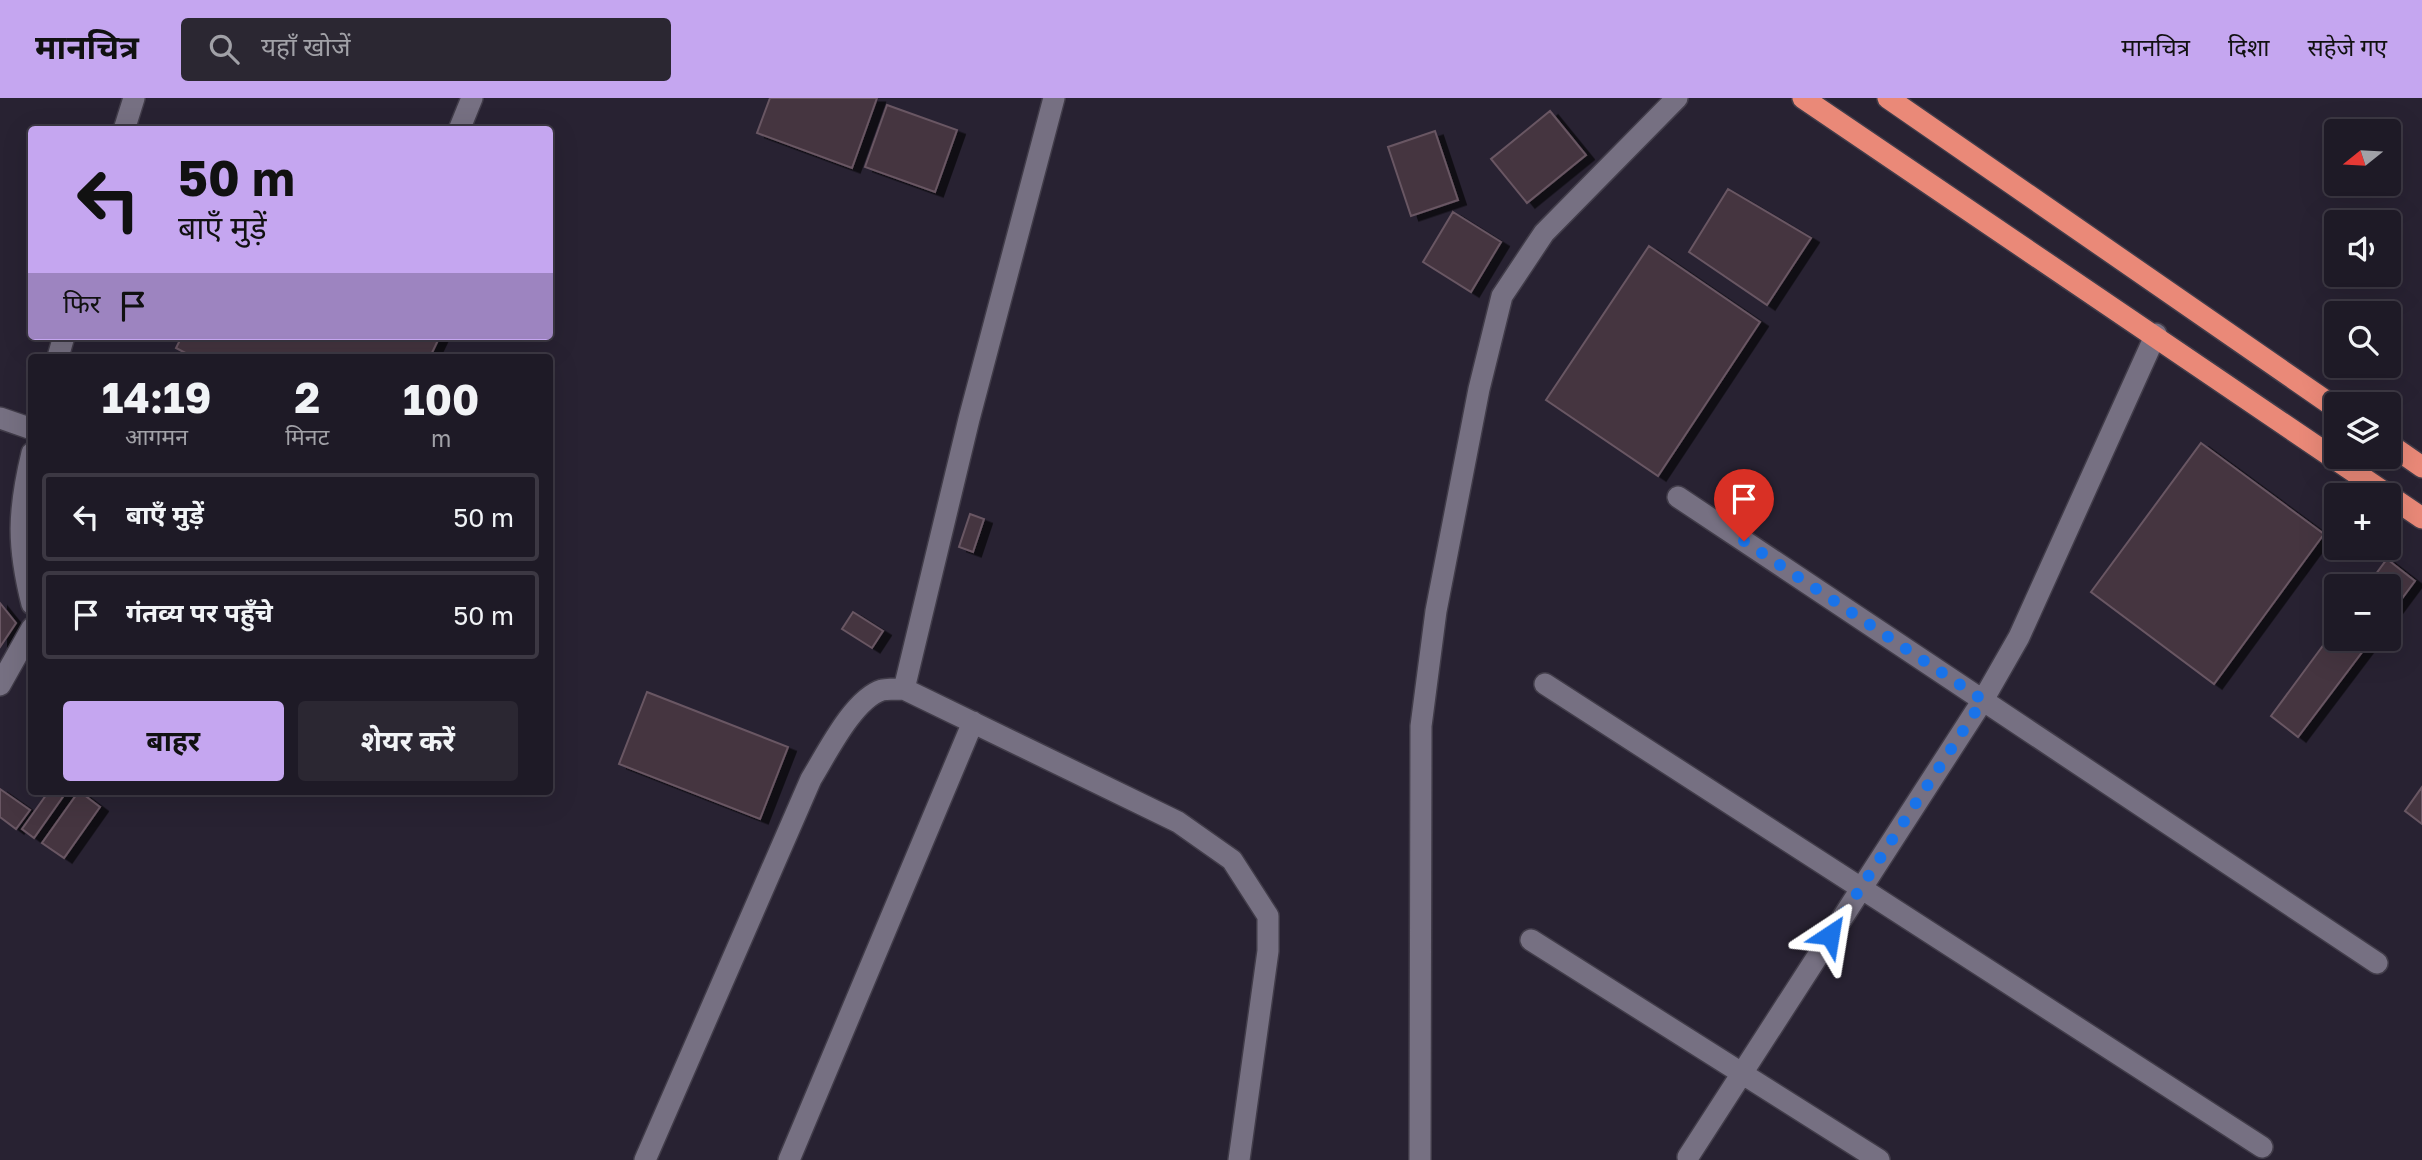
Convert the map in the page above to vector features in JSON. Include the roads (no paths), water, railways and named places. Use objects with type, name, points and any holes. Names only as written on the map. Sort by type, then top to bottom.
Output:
[{"type":"highway","points":[[1803,98],[2156,334],[2422,518]]},
{"type":"highway","points":[[1888,98],[2324,400]]},
{"type":"highway","points":[[2401,452],[2422,467]]},
{"type":"street","points":[[125,126],[134,98]]},
{"type":"street","points":[[461,126],[472,98]]},
{"type":"street","points":[[904,689],[969,419],[1054,98]]},
{"type":"street","points":[[1420,1160],[1422,726],[1436,611],[1479,389],[1502,296],[1544,233],[1677,98]]},
{"type":"street","points":[[1688,1157],[1983,700],[2019,637],[2156,334]]},
{"type":"street","points":[[0,418],[28,428]]},
{"type":"street","points":[[28,474],[20,515],[20,551],[28,586]]},
{"type":"street","points":[[1678,497],[2377,963]]},
{"type":"street","points":[[0,685],[28,635]]},
{"type":"street","points":[[1545,684],[2262,1147]]},
{"type":"street","points":[[645,1160],[811,779],[844,726],[863,703],[880,691],[904,689],[1178,822],[1232,860],[1256,893],[1268,916],[1268,951],[1239,1160]]},
{"type":"street","points":[[789,1160],[973,722]]},
{"type":"street","points":[[1531,940],[1879,1160]]}]
